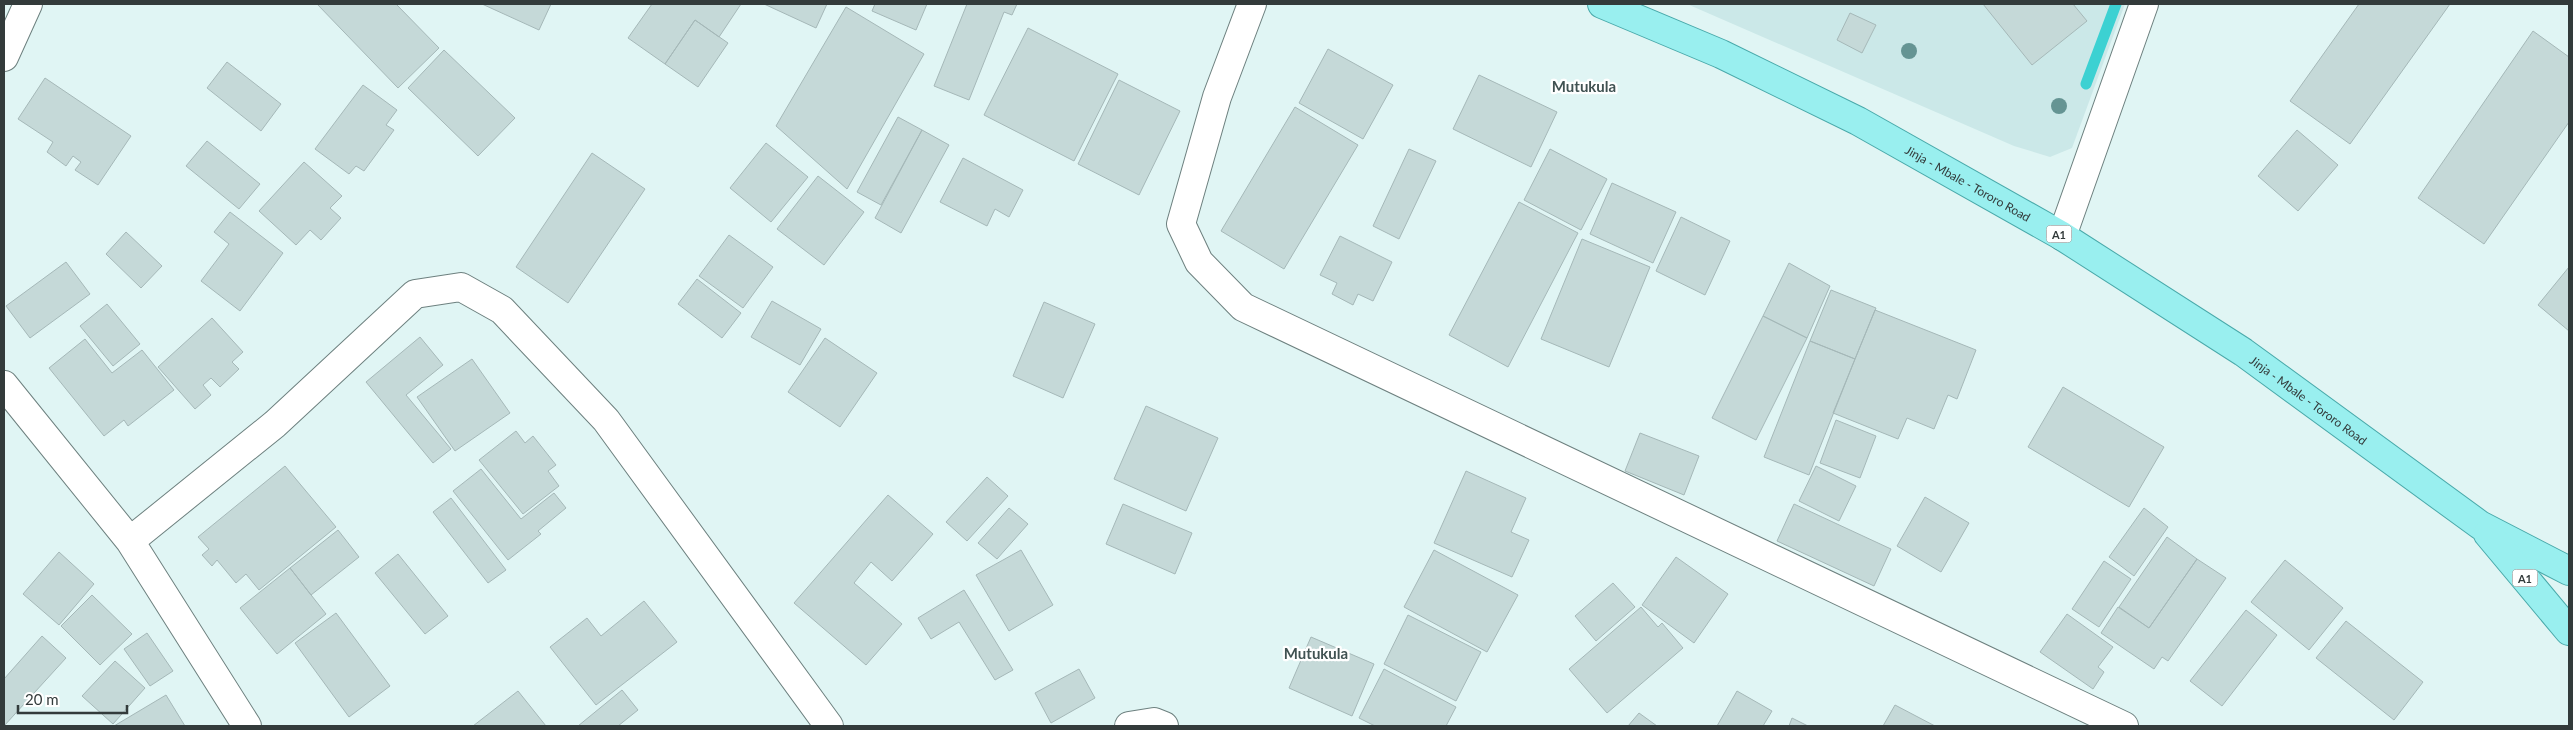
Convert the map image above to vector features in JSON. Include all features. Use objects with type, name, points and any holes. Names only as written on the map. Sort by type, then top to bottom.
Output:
[{"type":"main road","name":"Jinja - Mbale - Tororo Road","points":[[1602,4],[1721,54],[1858,121],[2062,236],[2243,352],[2480,525],[2569,571]]},
{"type":"main road","name":"Jinja - Mbale - Tororo Road","points":[[2480,525],[2569,630]]},
{"type":"street","points":[[4,57],[28,4]]},
{"type":"street","points":[[1252,4],[1216,97],[1181,224],[1199,262],[1242,307],[2124,726]]},
{"type":"street","points":[[2062,236],[2144,4]]},
{"type":"street","points":[[130,541],[275,424],[415,294],[461,287],[502,310],[606,420],[829,726]]},
{"type":"street","points":[[4,385],[130,541],[248,726]]},
{"type":"street","points":[[1129,726],[1154,722],[1164,726]]},
{"type":"shaded area","points":[[1687,4],[2125,4],[2072,148],[2050,157],[2014,146]]},
{"type":"building","points":[[317,4],[396,4],[439,48],[398,88]]},
{"type":"building","points":[[482,4],[551,4],[539,30]]},
{"type":"building","points":[[652,4],[741,4],[719,37],[695,20],[665,64],[628,38]]},
{"type":"building","points":[[764,4],[827,4],[816,28]]},
{"type":"building","points":[[875,4],[927,4],[916,30],[872,11]]},
{"type":"building","points":[[967,4],[1017,4],[1012,15],[1004,12],[969,100],[934,86]]},
{"type":"building","points":[[1983,4],[2073,4],[2087,21],[2032,65]]},
{"type":"building","points":[[2359,4],[2450,4],[2350,144],[2290,101]]},
{"type":"building","points":[[846,7],[924,54],[847,189],[776,126]]},
{"type":"building","points":[[1850,13],[1876,25],[1862,53],[1837,40]]},
{"type":"building","points":[[695,20],[728,43],[698,87],[665,64]]},
{"type":"building","points":[[1028,28],[1118,74],[1074,161],[984,115]]},
{"type":"building","points":[[2533,31],[2569,57],[2569,122],[2484,244],[2418,198]]},
{"type":"building","points":[[1328,49],[1393,85],[1363,139],[1299,103]]},
{"type":"building","points":[[444,50],[515,118],[478,156],[408,88]]},
{"type":"building","points":[[227,62],[281,104],[261,131],[207,88]]},
{"type":"building","points":[[1479,75],[1557,112],[1531,167],[1453,129]]},
{"type":"building","points":[[45,78],[131,136],[98,185],[75,170],[81,162],[73,156],[66,166],[47,152],[53,142],[18,119]]},
{"type":"building","points":[[1119,80],[1180,111],[1139,195],[1078,164]]},
{"type":"building","points":[[363,85],[397,110],[386,125],[394,130],[364,171],[356,166],[349,174],[315,149]]},
{"type":"building","points":[[1295,107],[1358,145],[1284,269],[1221,231]]},
{"type":"building","points":[[898,117],[922,130],[881,205],[857,192]]},
{"type":"building","points":[[922,130],[949,145],[901,233],[875,218]]},
{"type":"building","points":[[2297,130],[2338,165],[2298,211],[2258,176]]},
{"type":"building","points":[[207,141],[260,184],[239,209],[186,166]]},
{"type":"building","points":[[766,143],[808,177],[771,222],[730,188]]},
{"type":"building","points":[[1409,149],[1436,161],[1399,239],[1373,226]]},
{"type":"building","points":[[1550,149],[1607,179],[1581,230],[1524,200]]},
{"type":"building","points":[[592,153],[645,189],[568,303],[516,267]]},
{"type":"building","points":[[963,158],[1023,190],[1009,217],[995,209],[987,226],[940,202]]},
{"type":"building","points":[[304,162],[342,196],[330,208],[341,218],[321,240],[310,230],[296,245],[259,211]]},
{"type":"building","points":[[818,176],[864,212],[824,265],[777,229]]},
{"type":"building","points":[[1612,183],[1676,212],[1653,263],[1590,234]]},
{"type":"building","points":[[1519,202],[1578,233],[1508,367],[1449,335]]},
{"type":"building","points":[[230,212],[283,253],[240,311],[201,281],[229,244],[214,232]]},
{"type":"building","points":[[1681,217],[1730,241],[1705,295],[1656,271]]},
{"type":"building","points":[[126,232],[162,266],[141,288],[106,254]]},
{"type":"building","points":[[729,235],[773,267],[743,308],[699,276]]},
{"type":"building","points":[[1340,236],[1392,262],[1373,301],[1358,294],[1353,305],[1332,294],[1337,283],[1320,275]]},
{"type":"building","points":[[1582,239],[1650,267],[1609,367],[1541,339]]},
{"type":"building","points":[[66,262],[90,294],[30,338],[6,306]]},
{"type":"building","points":[[1789,263],[1830,286],[1807,338],[1763,316]]},
{"type":"building","points":[[2569,267],[2569,331],[2538,305]]},
{"type":"building","points":[[697,279],[741,313],[722,338],[678,304]]},
{"type":"building","points":[[1831,290],[1876,308],[1855,359],[1810,341]]},
{"type":"building","points":[[772,301],[821,329],[800,365],[751,337]]},
{"type":"building","points":[[1044,302],[1095,324],[1063,398],[1013,376]]},
{"type":"building","points":[[107,304],[140,344],[113,366],[80,326]]},
{"type":"building","points":[[1875,310],[1976,350],[1957,399],[1948,395],[1934,429],[1907,418],[1898,439],[1833,413]]},
{"type":"building","points":[[1763,316],[1807,338],[1756,440],[1712,418]]},
{"type":"building","points":[[212,318],[243,352],[232,362],[239,369],[220,387],[211,378],[203,385],[211,395],[195,409],[158,367]]},
{"type":"building","points":[[420,337],[443,365],[406,395],[451,449],[433,463],[366,382]]},
{"type":"building","points":[[825,338],[877,373],[840,427],[788,392]]},
{"type":"building","points":[[85,339],[112,373],[142,350],[174,390],[128,426],[124,420],[104,436],[49,368]]},
{"type":"building","points":[[1810,341],[1855,359],[1809,475],[1764,457]]},
{"type":"building","points":[[472,359],[510,413],[455,451],[417,397]]},
{"type":"building","points":[[2063,387],[2164,447],[2129,507],[2028,447]]},
{"type":"building","points":[[1146,406],[1218,438],[1186,511],[1114,479]]},
{"type":"building","points":[[1836,420],[1876,436],[1860,478],[1820,463]]},
{"type":"building","points":[[516,431],[525,443],[533,436],[556,465],[548,471],[559,486],[523,514],[479,460]]},
{"type":"building","points":[[1640,433],[1699,456],[1684,495],[1625,471]]},
{"type":"building","points":[[285,466],[336,527],[259,590],[246,574],[236,583],[217,560],[212,566],[202,555],[209,549],[198,537]]},
{"type":"building","points":[[1816,466],[1856,486],[1839,521],[1799,501]]},
{"type":"building","points":[[481,469],[521,519],[554,493],[566,508],[538,531],[541,534],[508,560],[453,491]]},
{"type":"building","points":[[1466,471],[1526,498],[1511,532],[1529,540],[1512,577],[1434,543]]},
{"type":"building","points":[[987,477],[1008,496],[967,541],[946,522]]},
{"type":"building","points":[[888,495],[933,534],[892,581],[871,562],[854,583],[902,624],[866,665],[794,603]]},
{"type":"building","points":[[1925,497],[1969,523],[1941,572],[1897,546]]},
{"type":"building","points":[[451,498],[506,570],[488,583],[433,512]]},
{"type":"building","points":[[1123,504],[1192,533],[1175,574],[1106,544]]},
{"type":"building","points":[[1794,504],[1891,549],[1874,586],[1777,541]]},
{"type":"building","points":[[1009,508],[1028,524],[997,559],[978,543]]},
{"type":"building","points":[[2144,508],[2168,527],[2134,576],[2109,557]]},
{"type":"building","points":[[338,530],[359,557],[311,595],[290,568]]},
{"type":"building","points":[[2167,537],[2197,559],[2149,628],[2119,607]]},
{"type":"building","points":[[1021,550],[1053,605],[1009,631],[976,575]]},
{"type":"building","points":[[1434,550],[1518,595],[1487,652],[1404,607]]},
{"type":"building","points":[[59,552],[94,584],[59,625],[23,594]]},
{"type":"building","points":[[398,554],[448,616],[425,634],[375,573]]},
{"type":"building","points":[[1676,557],[1728,594],[1694,643],[1642,605]]},
{"type":"building","points":[[2197,559],[2226,578],[2168,661],[2162,657],[2154,669],[2101,633],[2118,607],[2149,628]]},
{"type":"building","points":[[2285,560],[2343,608],[2309,650],[2251,602]]},
{"type":"building","points":[[2104,561],[2131,579],[2099,627],[2072,609]]},
{"type":"building","points":[[290,568],[326,614],[277,654],[240,608]]},
{"type":"building","points":[[1613,583],[1635,607],[1596,641],[1575,616]]},
{"type":"building","points":[[964,590],[1013,670],[995,680],[959,622],[931,639],[918,618]]},
{"type":"building","points":[[92,595],[132,634],[100,665],[61,626]]},
{"type":"building","points":[[644,601],[677,642],[596,705],[550,647],[587,618],[601,636]]},
{"type":"building","points":[[1641,607],[1658,627],[1662,623],[1683,648],[1607,713],[1569,669]]},
{"type":"building","points":[[2246,610],[2277,635],[2222,706],[2190,681]]},
{"type":"building","points":[[336,613],[390,686],[349,717],[295,643]]},
{"type":"building","points":[[2067,614],[2113,647],[2098,667],[2104,672],[2093,689],[2040,652]]},
{"type":"building","points":[[1408,615],[1481,652],[1456,701],[1384,664]]},
{"type":"building","points":[[2346,621],[2423,682],[2394,720],[2316,658]]},
{"type":"building","points":[[147,633],[173,671],[150,686],[124,649]]},
{"type":"building","points":[[42,636],[66,658],[4,726],[4,679]]},
{"type":"building","points":[[1311,637],[1374,664],[1352,716],[1289,688]]},
{"type":"building","points":[[115,661],[145,688],[113,724],[82,696]]},
{"type":"building","points":[[1079,669],[1095,698],[1051,723],[1035,693]]},
{"type":"building","points":[[1384,669],[1456,707],[1446,726],[1375,726],[1359,718]]},
{"type":"building","points":[[622,690],[638,710],[618,726],[578,726]]},
{"type":"building","points":[[518,691],[546,726],[473,726]]},
{"type":"building","points":[[1737,691],[1772,711],[1763,726],[1717,726]]},
{"type":"building","points":[[166,695],[185,726],[114,726]]},
{"type":"building","points":[[1895,705],[1935,726],[1883,726]]},
{"type":"building","points":[[1639,713],[1657,726],[1628,726]]},
{"type":"building","points":[[1792,718],[1808,726],[1789,726]]},
{"type":"waterway","points":[[2086,84],[2116,4]]},
{"type":"district","name":"Mutukula","points":[[1584,86]]},
{"type":"district","name":"Mutukula","points":[[1316,653]]}]
